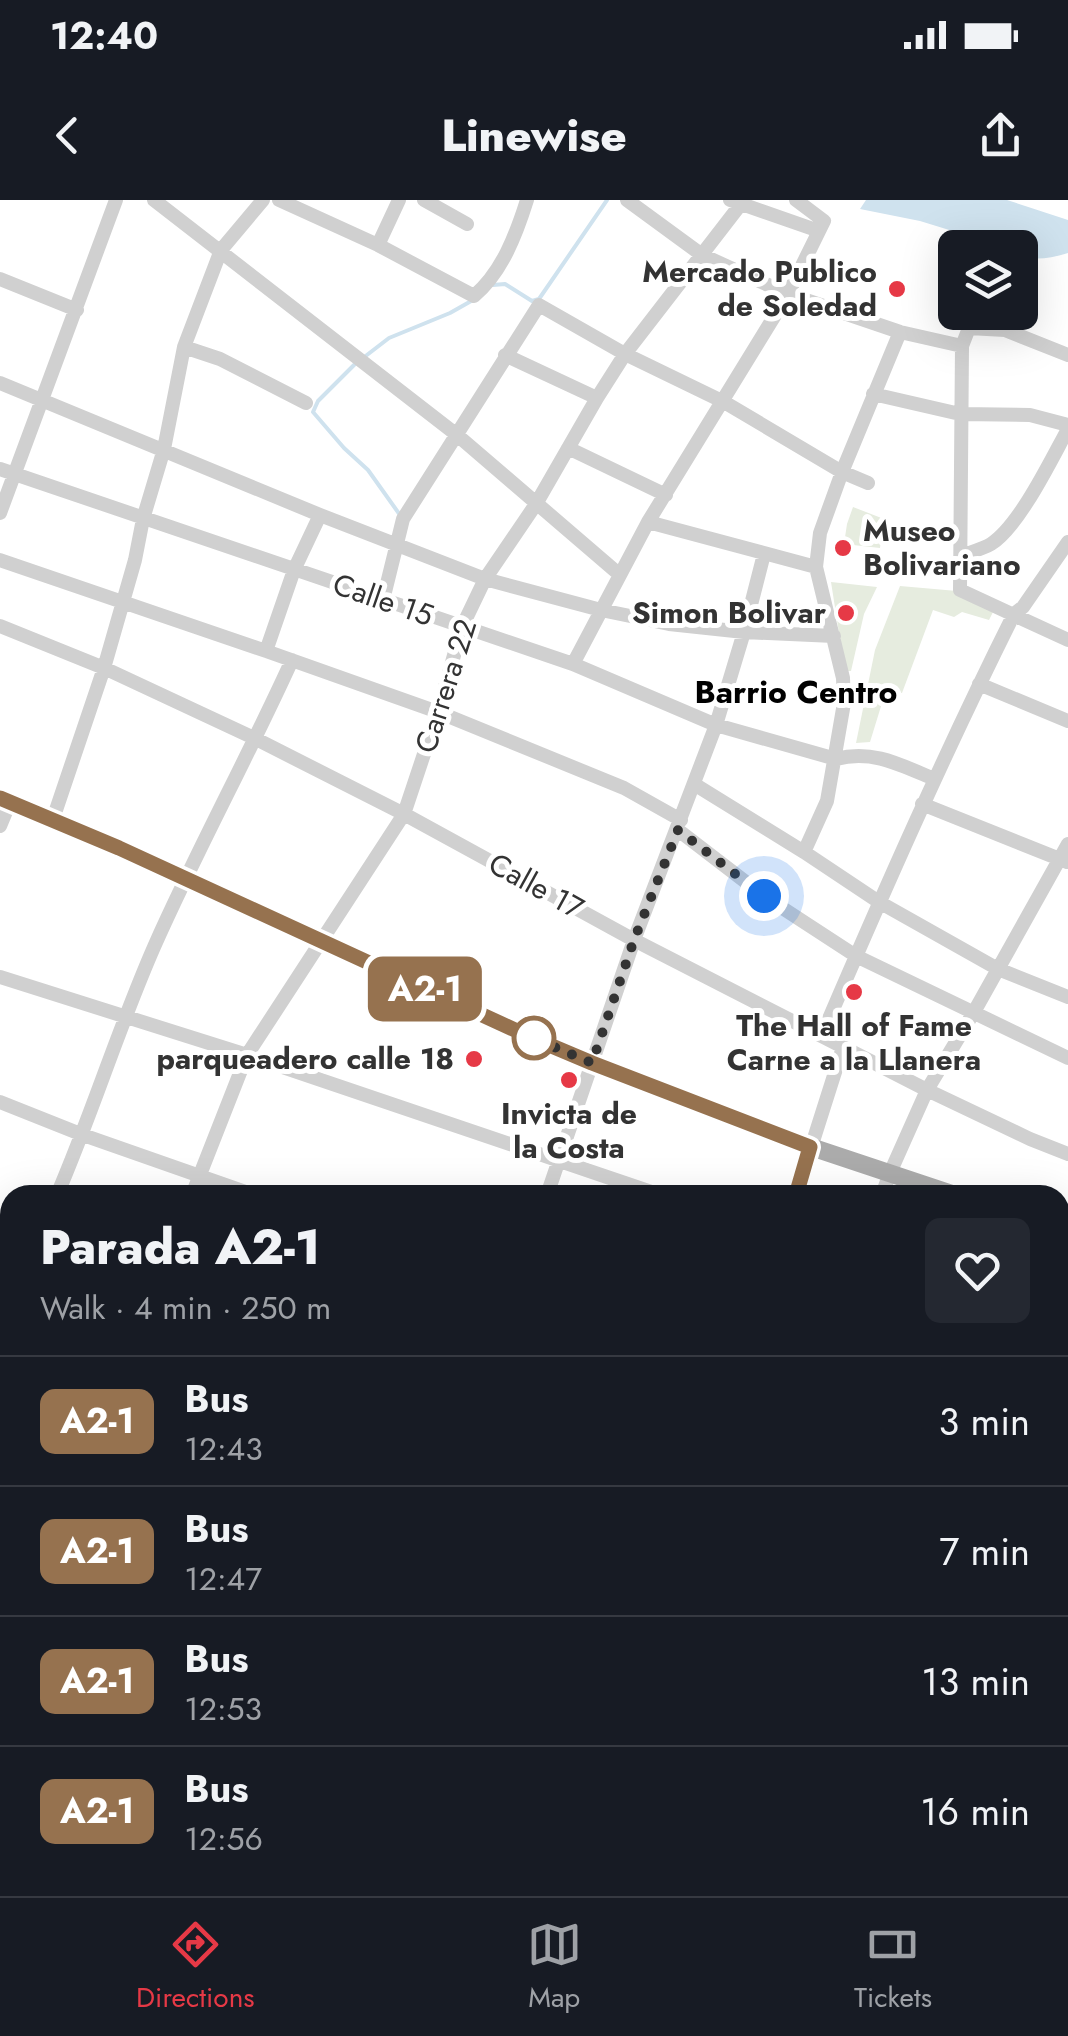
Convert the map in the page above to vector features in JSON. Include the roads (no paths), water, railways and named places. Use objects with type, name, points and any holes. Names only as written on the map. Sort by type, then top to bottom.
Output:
[{"type":"main road","points":[[5,800],[592,1063],[810,1147],[926,1185]]},
{"type":"street","points":[[0,512],[7,471],[42,399],[116,200]]},
{"type":"street","points":[[154,200],[456,435],[620,574]]},
{"type":"street","points":[[54,819],[136,560],[143,519],[164,450],[184,347],[220,250],[263,200]]},
{"type":"street","points":[[279,200],[378,245],[474,296],[490,282],[517,231],[527,200]]},
{"type":"street","points":[[378,245],[399,200]]},
{"type":"street","points":[[424,200],[467,224]]},
{"type":"street","points":[[627,200],[702,255],[788,294],[900,332],[962,346]]},
{"type":"street","points":[[796,200],[822,226]]},
{"type":"street","points":[[738,202],[822,226]]},
{"type":"street","name":"Carrera 22","points":[[196,1185],[247,1056],[404,814],[462,627],[485,580],[536,504],[625,354],[738,202]]},
{"type":"street","points":[[573,664],[648,522],[788,294],[822,226]]},
{"type":"street","points":[[0,279],[77,310]]},
{"type":"street","points":[[383,600],[402,519],[539,304],[868,483]]},
{"type":"street","points":[[1068,355],[1005,330],[969,328],[962,346],[960,414],[960,590],[1068,640]]},
{"type":"street","points":[[804,852],[828,801],[844,702],[843,678],[816,566],[820,533],[900,332]]},
{"type":"street","points":[[184,347],[220,359],[306,403]]},
{"type":"street","points":[[505,355],[597,398]]},
{"type":"street","points":[[0,383],[485,580],[668,624],[834,636]]},
{"type":"street","points":[[874,394],[960,414],[1030,415],[1068,427],[1022,508],[1003,533],[992,543],[960,556]]},
{"type":"street","points":[[568,448],[666,496]]},
{"type":"street","name":"Calle 15","points":[[7,471],[573,664],[716,726],[836,759],[852,754],[870,756],[934,778]]},
{"type":"street","points":[[266,650],[294,570],[320,515]]},
{"type":"street","points":[[648,522],[816,566]]},
{"type":"street","points":[[822,1034],[922,804],[1014,614],[1068,542]]},
{"type":"street","points":[[550,1185],[634,940],[716,726],[764,554]]},
{"type":"street","points":[[0,560],[438,712],[624,788],[679,825],[764,896],[856,956],[1068,1058]]},
{"type":"street","name":"Calle 17","points":[[0,626],[104,668],[256,739],[927,1090],[1068,1154]]},
{"type":"street","points":[[60,1185],[185,878],[292,660]]},
{"type":"street","points":[[979,684],[1068,721]]},
{"type":"street","points":[[694,784],[879,902],[998,969],[1068,998]]},
{"type":"street","points":[[0,826],[5,800]]},
{"type":"street","points":[[922,804],[1064,861]]},
{"type":"street","points":[[886,1185],[927,1090],[1064,861],[1068,844]]},
{"type":"street","points":[[0,977],[631,1185]]},
{"type":"street","points":[[799,1185],[844,1047]]},
{"type":"street","points":[[0,1102],[227,1185]]},
{"type":"water","points":[[866,200],[1007,200],[1068,220],[1068,253],[1038,258],[1038,230],[949,230],[860,209]]},
{"type":"waterway","points":[[493,285],[505,284],[532,301],[539,299],[607,200]]},
{"type":"waterway","points":[[363,358],[389,338],[473,300]]},
{"type":"waterway","points":[[355,364],[318,401],[313,412],[368,470],[400,515]]},
{"type":"place","name":"Mercado Publico de Soledad","points":[[897,289]]},
{"type":"place","name":"Museo Bolivariano","points":[[843,548]]},
{"type":"place","name":"Simon Bolivar","points":[[846,613]]},
{"type":"place","name":"The Hall of Fame Carne a la Llanera","points":[[854,992]]},
{"type":"place","name":"parqueadero calle 18","points":[[474,1059]]},
{"type":"place","name":"Invicta de la Costa","points":[[569,1080]]},
{"type":"district","name":"Barrio Centro","points":[[796,692]]}]
